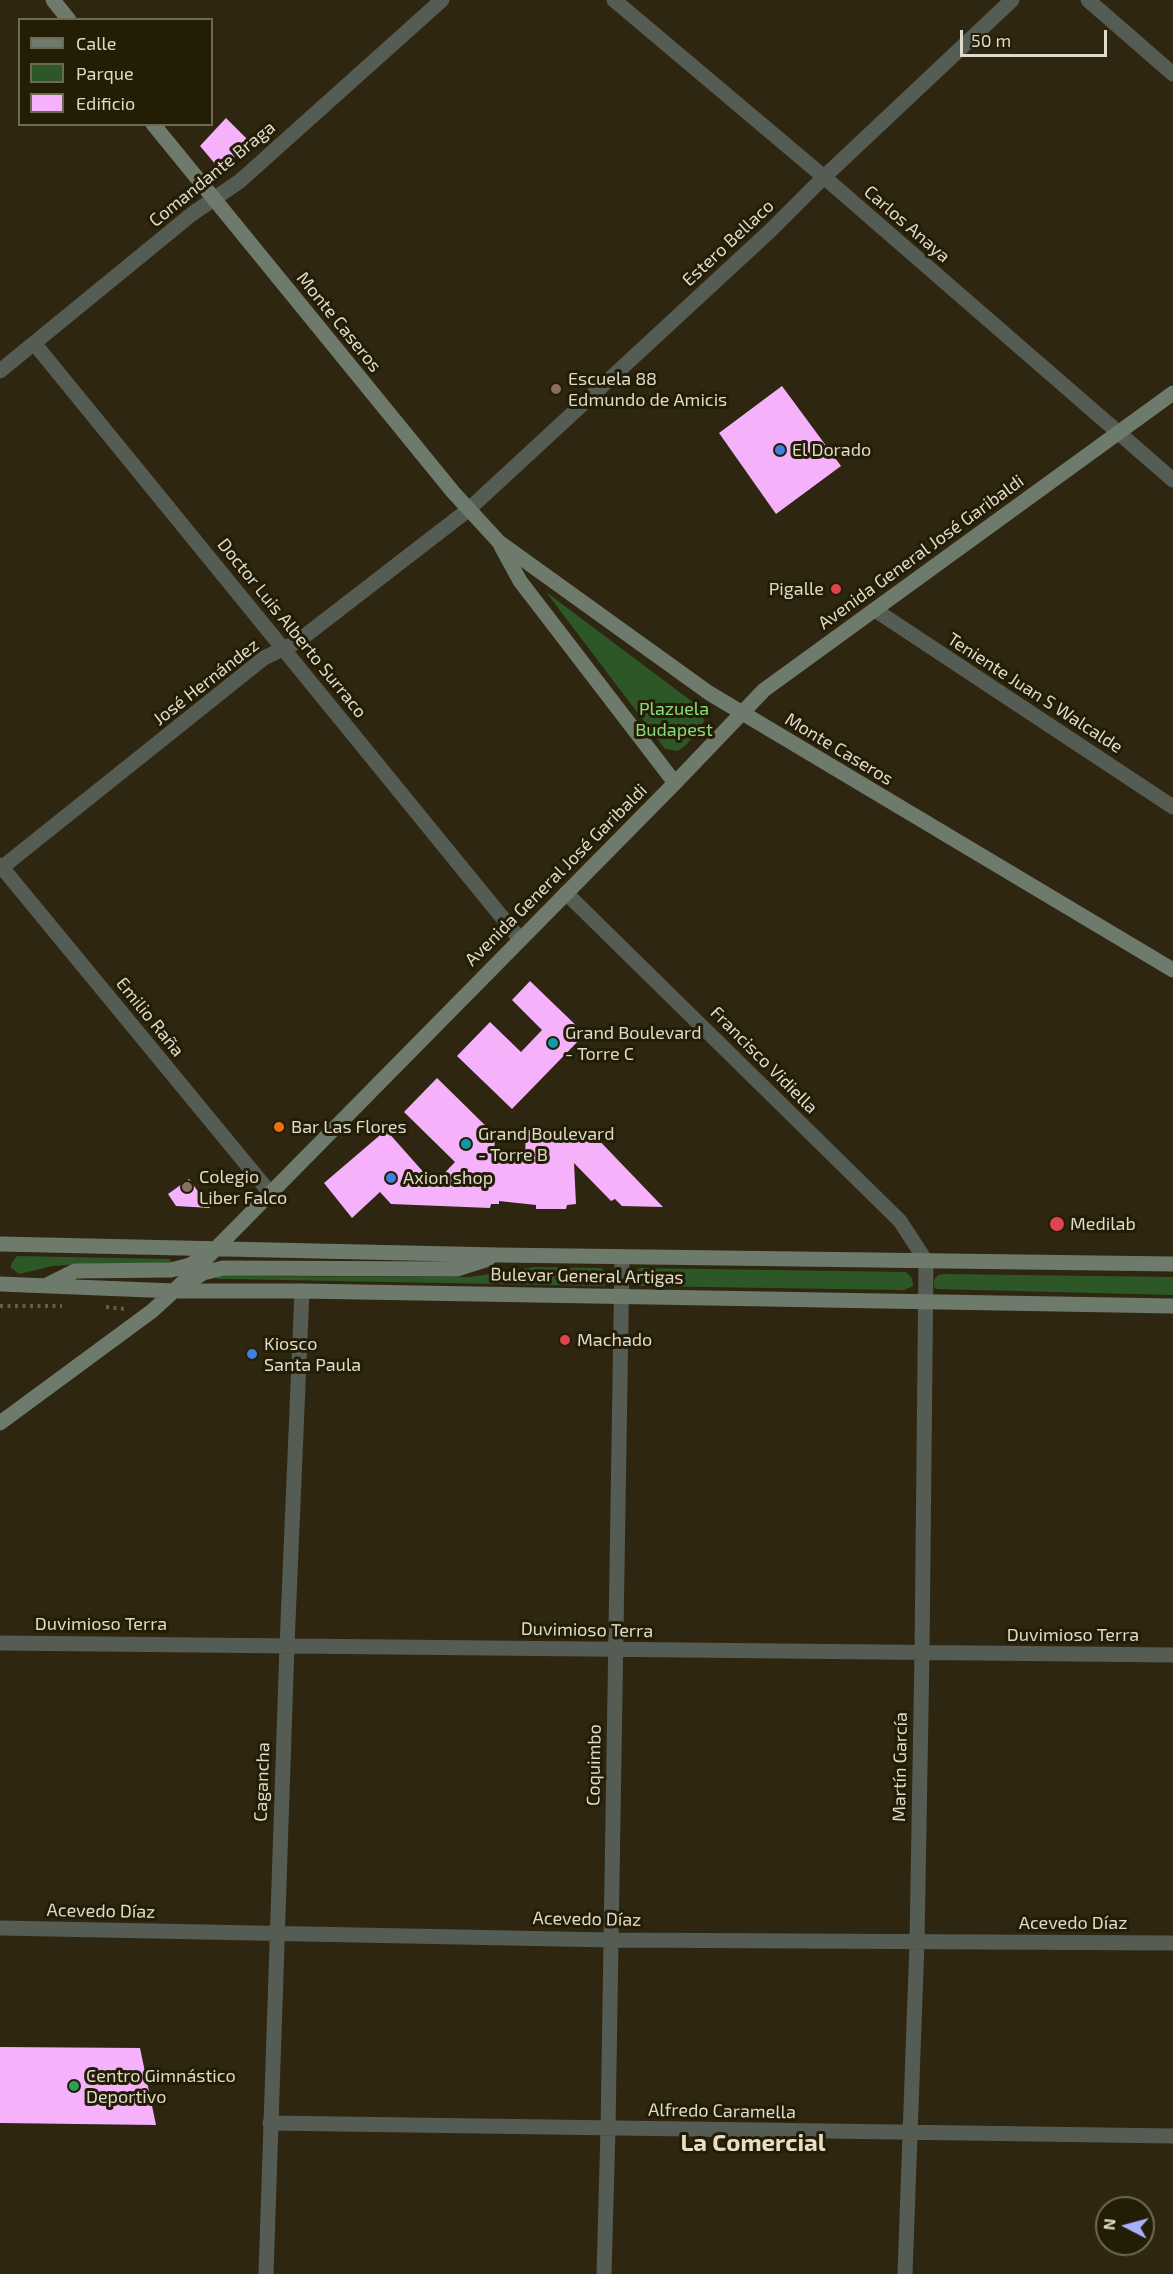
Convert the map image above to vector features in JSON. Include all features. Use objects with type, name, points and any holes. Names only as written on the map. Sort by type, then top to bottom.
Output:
[{"type":"street","points":[[53,0],[67,18]]},
{"type":"street","name":"Comandante Braga","points":[[0,372],[192,214],[240,181],[442,0]]},
{"type":"street","name":"Carlos Anaya","points":[[614,0],[824,177],[1173,480]]},
{"type":"street","name":"Estero Bellaco","points":[[468,510],[771,230],[1012,0]]},
{"type":"street","points":[[1088,0],[1173,74]]},
{"type":"street","name":"Monte Caseros","points":[[155,126],[468,510],[499,542],[709,693],[742,714],[1173,970]]},
{"type":"street","name":"Doctor Luis Alberto Surraco","points":[[34,343],[519,938]]},
{"type":"street","name":"Avenida General José Garibaldi","points":[[0,1423],[152,1311],[174,1291],[764,690],[1173,393]]},
{"type":"street","name":"José Hernández","points":[[1,867],[264,658],[297,642],[468,510]]},
{"type":"street","name":"Monte Caseros","points":[[499,542],[520,581],[675,783]]},
{"type":"street","name":"Teniente Juan S Walcalde","points":[[875,610],[1173,807]]},
{"type":"street","name":"Emilio Raña","points":[[1,867],[271,1194]]},
{"type":"street","name":"Francisco Vidiella","points":[[566,893],[900,1221],[926,1261]]},
{"type":"street","name":"Bulevar General Artigas","points":[[0,1244],[498,1255],[1173,1264]]},
{"type":"street","points":[[46,1285],[75,1271],[171,1270],[190,1265],[216,1250]]},
{"type":"street","points":[[174,1291],[203,1274],[223,1268],[457,1269],[498,1255]]},
{"type":"street","name":"Coquimbo","points":[[604,2274],[622,1257]]},
{"type":"street","name":"Martín García","points":[[904,2274],[916,1942],[926,1261]]},
{"type":"street","name":"Bulevar General Artigas","points":[[0,1284],[174,1291],[302,1291],[1173,1306]]},
{"type":"street","name":"Cagancha","points":[[266,2274],[276,1934],[302,1291]]},
{"type":"street","name":"Duvimioso Terra","points":[[0,1643],[1173,1655]]},
{"type":"street","name":"Acevedo Díaz","points":[[0,1928],[611,1940],[1173,1943]]},
{"type":"street","name":"Alfredo Caramella","points":[[270,2123],[1173,2136]]},
{"type":"path","points":[[0,1306],[64,1306]]},
{"type":"path","points":[[97,1306],[152,1311]]},
{"type":"green space","name":"Plazuela Budapest","points":[[546,592],[702,709],[704,720],[702,727],[685,746],[678,751],[665,749]]},
{"type":"green space","points":[[17,1256],[170,1259],[172,1263],[53,1266],[19,1274],[11,1268]]},
{"type":"green space","points":[[534,1267],[601,1268],[609,1275],[604,1286],[217,1279],[216,1276],[470,1277]]},
{"type":"green space","points":[[640,1268],[906,1272],[912,1278],[913,1286],[904,1290],[640,1286],[634,1284],[633,1274]]},
{"type":"green space","points":[[938,1275],[1173,1277],[1173,1295],[937,1289],[934,1287],[934,1280]]},
{"type":"building","points":[[226,118],[250,142],[227,164],[216,165],[200,146]]},
{"type":"building","name":"El Dorado","points":[[782,386],[841,466],[776,514],[719,433]]},
{"type":"building","name":"Grand Boulevard - Torre C","points":[[530,981],[585,1034],[512,1109],[457,1056],[490,1022],[521,1052],[542,1030],[512,1000]]},
{"type":"building","points":[[437,1078],[495,1135],[494,1155],[525,1159],[526,1130],[591,1132],[663,1207],[622,1206],[615,1199],[611,1201],[574,1163],[576,1204],[567,1205],[566,1209],[536,1209],[536,1205],[499,1201],[499,1204],[491,1204],[490,1208],[391,1204],[380,1192],[352,1218],[324,1183],[386,1130],[434,1184],[455,1162],[404,1112]]},
{"type":"building","name":"Colegio Liber Falco","points":[[189,1179],[210,1208],[176,1206],[168,1194]]},
{"type":"building","name":"Centro Gimnástico Deportivo","points":[[0,2047],[140,2048],[156,2125],[0,2123]]},
{"type":"place","name":"Escuela 88 Edmundo de Amicis","points":[[556,389]]},
{"type":"place","name":"El Dorado","points":[[780,450]]},
{"type":"place","name":"Pigalle","points":[[836,589]]},
{"type":"place","name":"Grand Boulevard - Torre C","points":[[553,1043]]},
{"type":"place","name":"Bar Las Flores","points":[[279,1127]]},
{"type":"place","name":"Grand Boulevard - Torre B","points":[[466,1144]]},
{"type":"place","name":"Axion shop","points":[[391,1178]]},
{"type":"place","name":"Colegio Liber Falco","points":[[187,1187]]},
{"type":"place","name":"Medilab","points":[[1057,1224]]},
{"type":"place","name":"Machado","points":[[565,1340]]},
{"type":"place","name":"Kiosco Santa Paula","points":[[252,1354]]},
{"type":"place","name":"Centro Gimnástico Deportivo","points":[[74,2086]]},
{"type":"district","name":"La Comercial","points":[[753,2143]]}]
